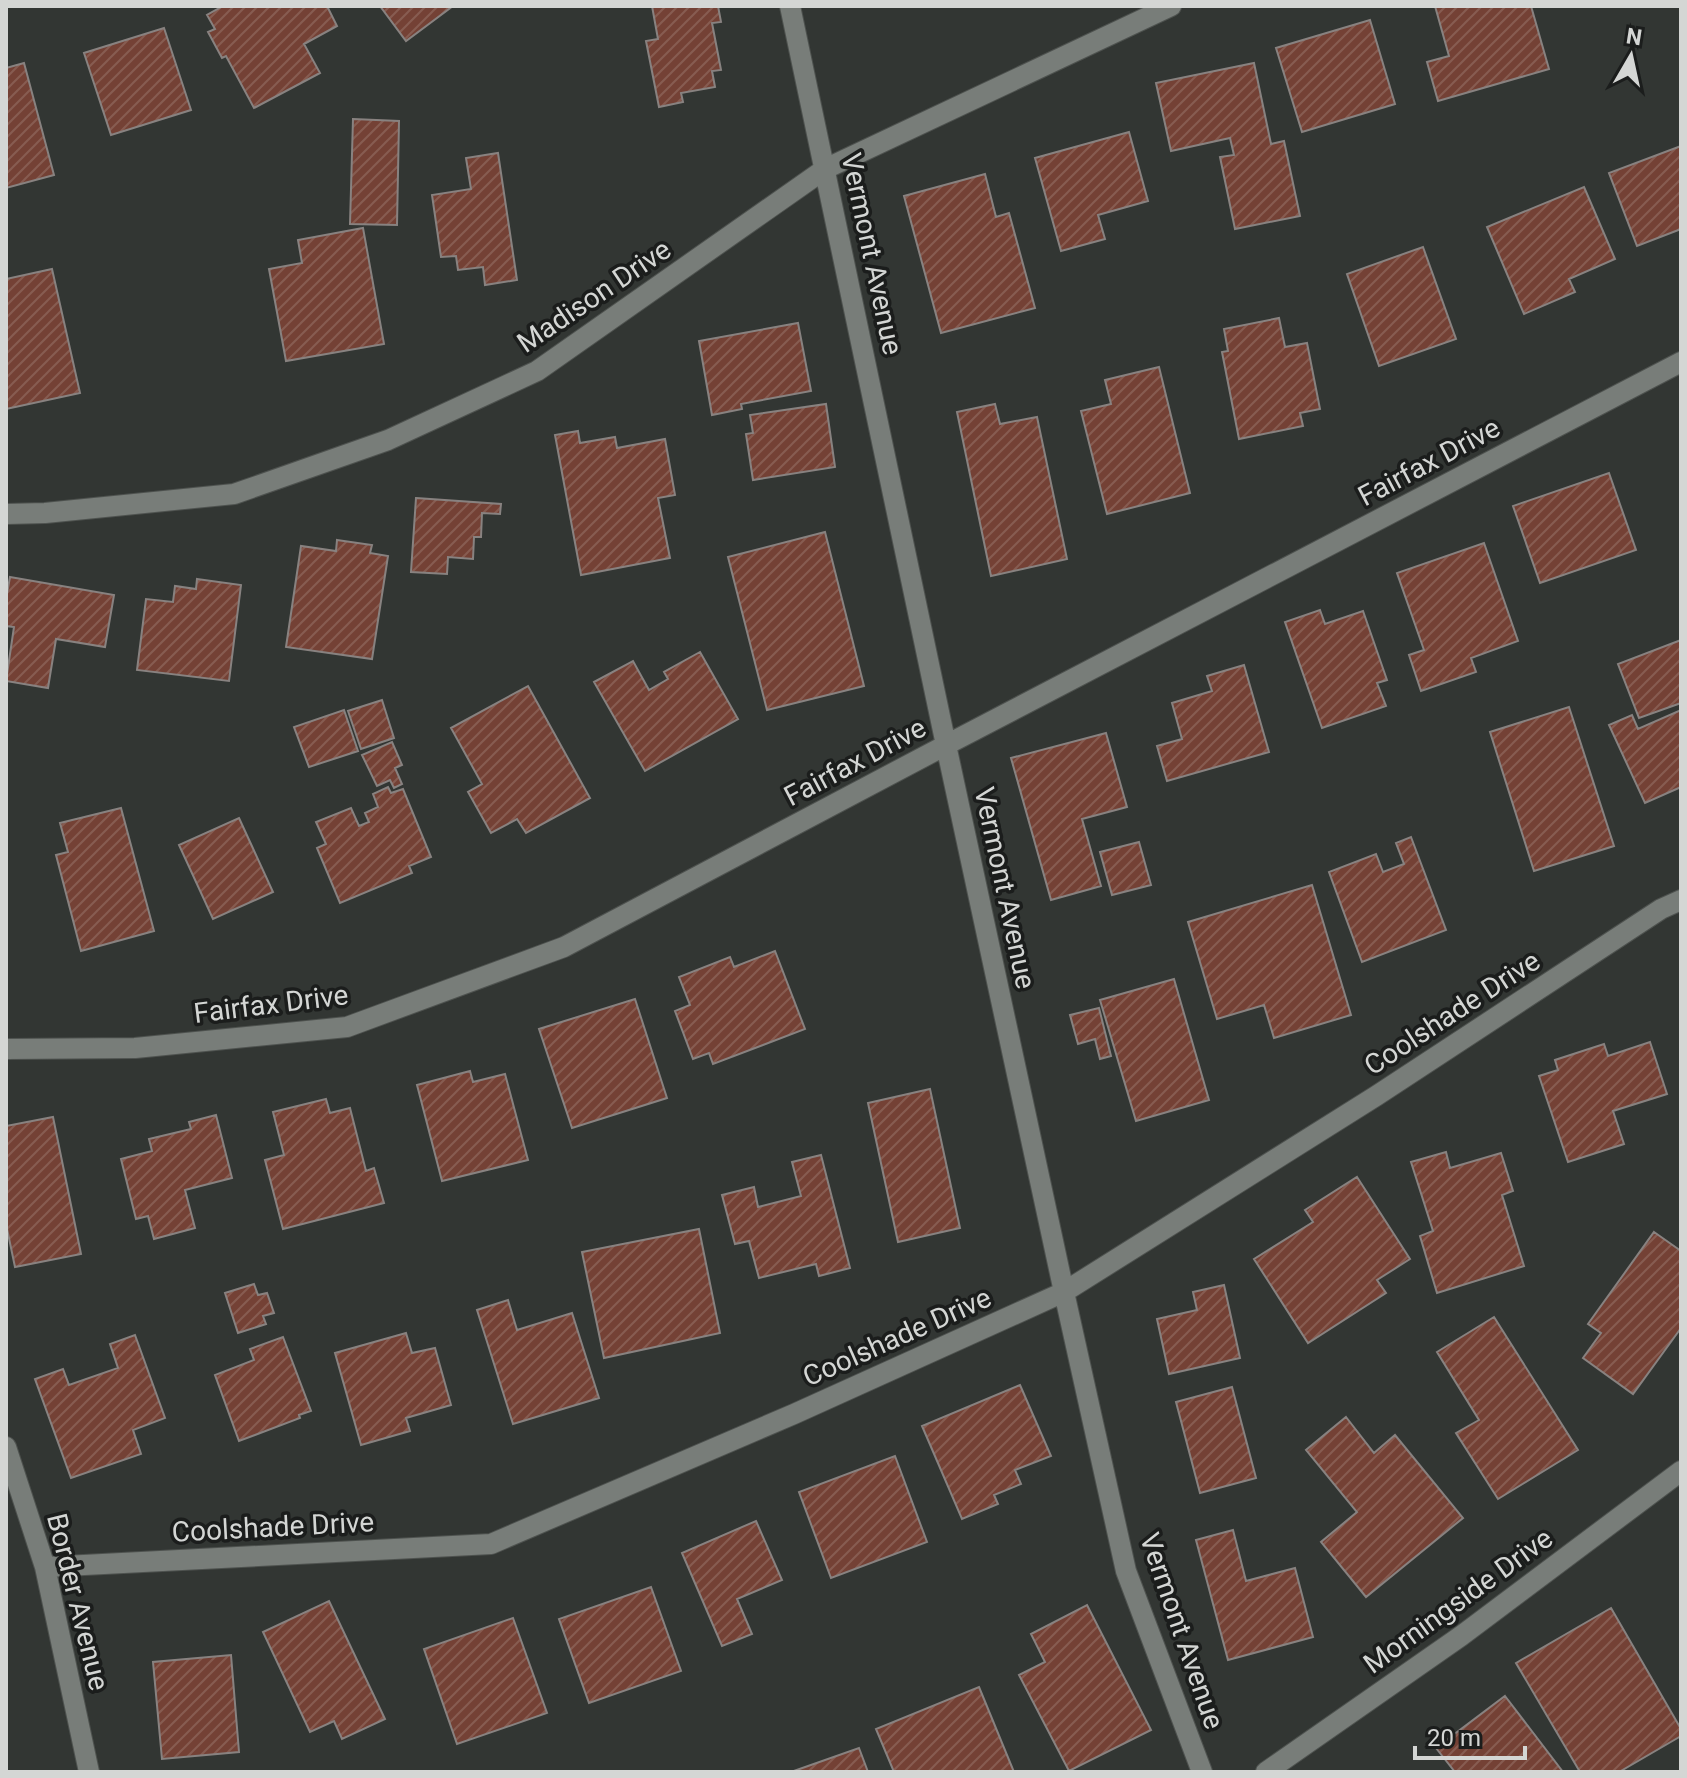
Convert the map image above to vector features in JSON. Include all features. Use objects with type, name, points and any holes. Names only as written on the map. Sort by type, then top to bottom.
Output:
[{"type":"street","name":"Vermont Avenue","points":[[790,6],[946,745],[1126,1571],[1202,1772]]},
{"type":"street","name":"Madison Drive","points":[[6,514],[45,513],[234,494],[388,440],[537,371],[825,169],[1171,6]]},
{"type":"street","name":"Fairfax Drive","points":[[6,1049],[135,1048],[347,1027],[564,947],[1681,362]]},
{"type":"street","name":"Coolshade Drive","points":[[45,1567],[491,1544],[794,1414],[1064,1292],[1376,1096],[1661,909],[1681,900]]},
{"type":"street","name":"Border Avenue","points":[[6,1447],[45,1567],[89,1772]]},
{"type":"street","name":"Morningside Drive","points":[[1266,1772],[1461,1636],[1681,1471]]},
{"type":"building","points":[[223,6],[327,6],[337,26],[304,44],[320,73],[254,108],[226,56],[222,58],[208,32],[215,29],[207,15]]},
{"type":"building","points":[[380,6],[453,6],[406,41]]},
{"type":"building","points":[[652,6],[718,6],[721,22],[712,23],[721,70],[712,71],[715,87],[681,93],[683,102],[659,107],[646,41],[658,39]]},
{"type":"building","points":[[1435,6],[1531,6],[1549,69],[1438,101],[1427,62],[1449,56]]},
{"type":"building","points":[[1370,20],[1395,104],[1302,132],[1276,48]]},
{"type":"building","points":[[164,28],[191,110],[111,135],[84,53]]},
{"type":"building","points":[[24,63],[54,175],[6,188],[6,68]]},
{"type":"building","points":[[1254,63],[1271,144],[1284,141],[1300,216],[1235,229],[1220,157],[1234,155],[1230,138],[1171,151],[1156,83]]},
{"type":"building","points":[[353,119],[399,121],[397,225],[350,224]]},
{"type":"building","points":[[1129,132],[1148,201],[1098,215],[1105,239],[1061,251],[1035,158]]},
{"type":"building","points":[[1681,146],[1681,229],[1637,246],[1609,173]]},
{"type":"building","points":[[498,153],[517,280],[485,285],[483,267],[458,270],[456,256],[441,257],[432,195],[471,189],[466,158]]},
{"type":"building","points":[[985,174],[996,217],[1009,213],[1035,308],[941,333],[904,196]]},
{"type":"building","points":[[1584,187],[1615,259],[1569,279],[1575,292],[1524,314],[1487,227]]},
{"type":"building","points":[[363,228],[384,344],[286,361],[269,269],[302,263],[298,240]]},
{"type":"building","points":[[1423,247],[1456,339],[1379,366],[1347,274]]},
{"type":"building","points":[[52,269],[80,393],[6,409],[6,279]]},
{"type":"building","points":[[1279,318],[1285,347],[1307,343],[1320,409],[1300,413],[1303,426],[1239,439],[1222,352],[1228,351],[1224,329]]},
{"type":"building","points":[[798,323],[811,391],[741,404],[742,409],[712,415],[699,341]]},
{"type":"building","points":[[1159,367],[1190,493],[1107,514],[1081,411],[1111,404],[1105,380]]},
{"type":"building","points":[[826,404],[835,467],[753,480],[746,434],[753,433],[750,415]]},
{"type":"building","points":[[995,404],[1000,424],[1037,417],[1067,559],[991,576],[957,412]]},
{"type":"building","points":[[578,431],[580,443],[615,437],[617,448],[665,439],[675,495],[658,498],[670,558],[581,575],[555,435]]},
{"type":"building","points":[[1609,473],[1636,550],[1540,583],[1513,506]]},
{"type":"building","points":[[416,498],[501,504],[500,514],[482,513],[481,537],[474,537],[473,559],[448,557],[447,574],[411,572]]},
{"type":"building","points":[[825,532],[864,686],[767,710],[728,557]]},
{"type":"building","points":[[337,540],[372,545],[370,553],[388,556],[372,659],[286,647],[301,546],[336,551]]},
{"type":"building","points":[[1484,543],[1518,641],[1471,658],[1476,672],[1421,691],[1409,655],[1424,650],[1397,573]]},
{"type":"building","points":[[10,577],[114,595],[105,647],[56,639],[48,688],[6,681],[14,627],[6,626]]},
{"type":"building","points":[[197,579],[241,585],[229,681],[137,670],[146,599],[173,602],[175,586],[196,589]]},
{"type":"building","points":[[1320,610],[1325,624],[1363,611],[1387,680],[1377,683],[1386,706],[1322,728],[1285,622]]},
{"type":"building","points":[[1681,640],[1681,703],[1639,718],[1618,664]]},
{"type":"building","points":[[700,652],[738,719],[645,771],[594,682],[633,661],[649,690],[668,679],[664,672]]},
{"type":"building","points":[[1244,665],[1269,752],[1167,781],[1157,746],[1182,739],[1172,703],[1212,691],[1207,676]]},
{"type":"building","points":[[528,686],[590,798],[526,833],[517,819],[491,833],[468,792],[482,784],[451,728]]},
{"type":"building","points":[[382,700],[394,738],[361,749],[348,711]]},
{"type":"building","points":[[1569,707],[1614,846],[1534,871],[1490,732]]},
{"type":"building","points":[[344,710],[358,751],[309,767],[294,727]]},
{"type":"building","points":[[1681,710],[1681,787],[1645,803],[1609,725],[1632,715],[1638,729]]},
{"type":"building","points":[[1106,733],[1127,807],[1082,819],[1101,886],[1051,900],[1011,758]]},
{"type":"building","points":[[392,742],[402,765],[395,768],[402,784],[394,788],[390,780],[377,786],[362,755]]},
{"type":"building","points":[[388,787],[391,793],[403,789],[431,857],[409,866],[412,873],[340,903],[317,848],[326,844],[316,822],[351,808],[359,826],[369,822],[365,813],[378,807],[373,794]]},
{"type":"building","points":[[121,808],[154,931],[81,951],[56,855],[68,852],[60,823]]},
{"type":"building","points":[[239,818],[273,892],[213,919],[179,845]]},
{"type":"building","points":[[1411,837],[1446,930],[1362,962],[1329,872],[1376,854],[1383,872],[1404,864],[1396,843]]},
{"type":"building","points":[[1139,842],[1151,885],[1112,895],[1100,852]]},
{"type":"building","points":[[1312,885],[1351,1015],[1274,1038],[1264,1005],[1217,1019],[1188,922]]},
{"type":"building","points":[[775,951],[805,1029],[713,1064],[709,1053],[693,1059],[675,1011],[690,1005],[679,977],[730,957],[734,967]]},
{"type":"building","points":[[1174,979],[1209,1100],[1136,1121],[1100,1000]]},
{"type":"building","points":[[635,999],[667,1098],[572,1128],[539,1029]]},
{"type":"building","points":[[1099,1008],[1111,1056],[1100,1059],[1095,1039],[1078,1044],[1070,1015]]},
{"type":"building","points":[[1650,1042],[1667,1094],[1613,1111],[1624,1144],[1568,1162],[1539,1076],[1558,1070],[1555,1060],[1604,1044],[1608,1056]]},
{"type":"building","points":[[470,1071],[473,1082],[505,1074],[528,1160],[442,1181],[417,1085]]},
{"type":"building","points":[[930,1089],[960,1228],[898,1242],[868,1103]]},
{"type":"building","points":[[326,1099],[330,1113],[350,1108],[366,1171],[374,1168],[384,1203],[283,1229],[265,1160],[284,1155],[273,1112]]},
{"type":"building","points":[[216,1115],[232,1178],[185,1190],[195,1228],[154,1239],[148,1216],[136,1219],[121,1159],[152,1151],[149,1139],[191,1129],[189,1122]]},
{"type":"building","points":[[53,1117],[81,1254],[15,1267],[6,1224],[6,1126]]},
{"type":"building","points":[[1446,1152],[1450,1168],[1501,1153],[1513,1191],[1502,1195],[1524,1266],[1437,1293],[1420,1236],[1433,1231],[1411,1162]]},
{"type":"building","points":[[821,1155],[850,1268],[819,1276],[816,1264],[759,1278],[749,1241],[735,1244],[722,1195],[754,1187],[758,1207],[801,1196],[792,1162]]},
{"type":"building","points":[[1357,1177],[1410,1259],[1377,1280],[1386,1293],[1308,1343],[1254,1259],[1313,1222],[1305,1210]]},
{"type":"building","points":[[699,1229],[720,1333],[604,1358],[582,1252]]},
{"type":"building","points":[[1654,1232],[1681,1251],[1681,1328],[1633,1394],[1583,1358],[1601,1333],[1588,1324]]},
{"type":"building","points":[[254,1284],[258,1295],[267,1293],[274,1313],[263,1316],[266,1324],[238,1333],[225,1293]]},
{"type":"building","points":[[1224,1285],[1240,1358],[1169,1374],[1157,1319],[1197,1310],[1193,1292]]},
{"type":"building","points":[[508,1300],[517,1330],[572,1313],[599,1398],[513,1424],[477,1310]]},
{"type":"building","points":[[1494,1317],[1578,1450],[1498,1499],[1456,1433],[1479,1420],[1437,1352]]},
{"type":"building","points":[[406,1333],[412,1353],[435,1348],[451,1405],[406,1418],[410,1431],[361,1445],[335,1353]]},
{"type":"building","points":[[135,1335],[165,1418],[133,1430],[141,1454],[71,1478],[35,1379],[63,1369],[69,1385],[118,1368],[110,1344]]},
{"type":"building","points":[[283,1337],[311,1411],[239,1441],[215,1375],[254,1360],[250,1349]]},
{"type":"building","points":[[1020,1385],[1051,1456],[1015,1470],[1021,1484],[994,1495],[998,1504],[962,1519],[922,1426]]},
{"type":"building","points":[[1232,1387],[1256,1478],[1200,1493],[1176,1402]]},
{"type":"building","points":[[1346,1417],[1374,1453],[1395,1435],[1463,1518],[1366,1597],[1321,1542],[1357,1512],[1306,1450]]},
{"type":"building","points":[[895,1456],[927,1542],[831,1578],[799,1492]]},
{"type":"building","points":[[756,1521],[782,1580],[737,1599],[752,1634],[722,1646],[682,1553]]},
{"type":"building","points":[[1233,1530],[1246,1581],[1295,1568],[1313,1637],[1228,1660],[1196,1540]]},
{"type":"building","points":[[651,1587],[681,1671],[589,1703],[559,1619]]},
{"type":"building","points":[[329,1601],[385,1719],[342,1739],[334,1721],[310,1732],[263,1632]]},
{"type":"building","points":[[1087,1605],[1151,1730],[1069,1771],[1019,1675],[1045,1662],[1031,1634]]},
{"type":"building","points":[[1611,1608],[1681,1729],[1681,1736],[1619,1772],[1580,1772],[1516,1663]]},
{"type":"building","points":[[513,1618],[547,1713],[457,1744],[424,1649]]},
{"type":"building","points":[[231,1655],[239,1752],[162,1759],[153,1662]]},
{"type":"building","points":[[979,1687],[1014,1772],[894,1772],[876,1729]]},
{"type":"building","points":[[1505,1696],[1563,1772],[1455,1772],[1436,1748]]},
{"type":"building","points":[[859,1748],[868,1772],[791,1772]]}]
